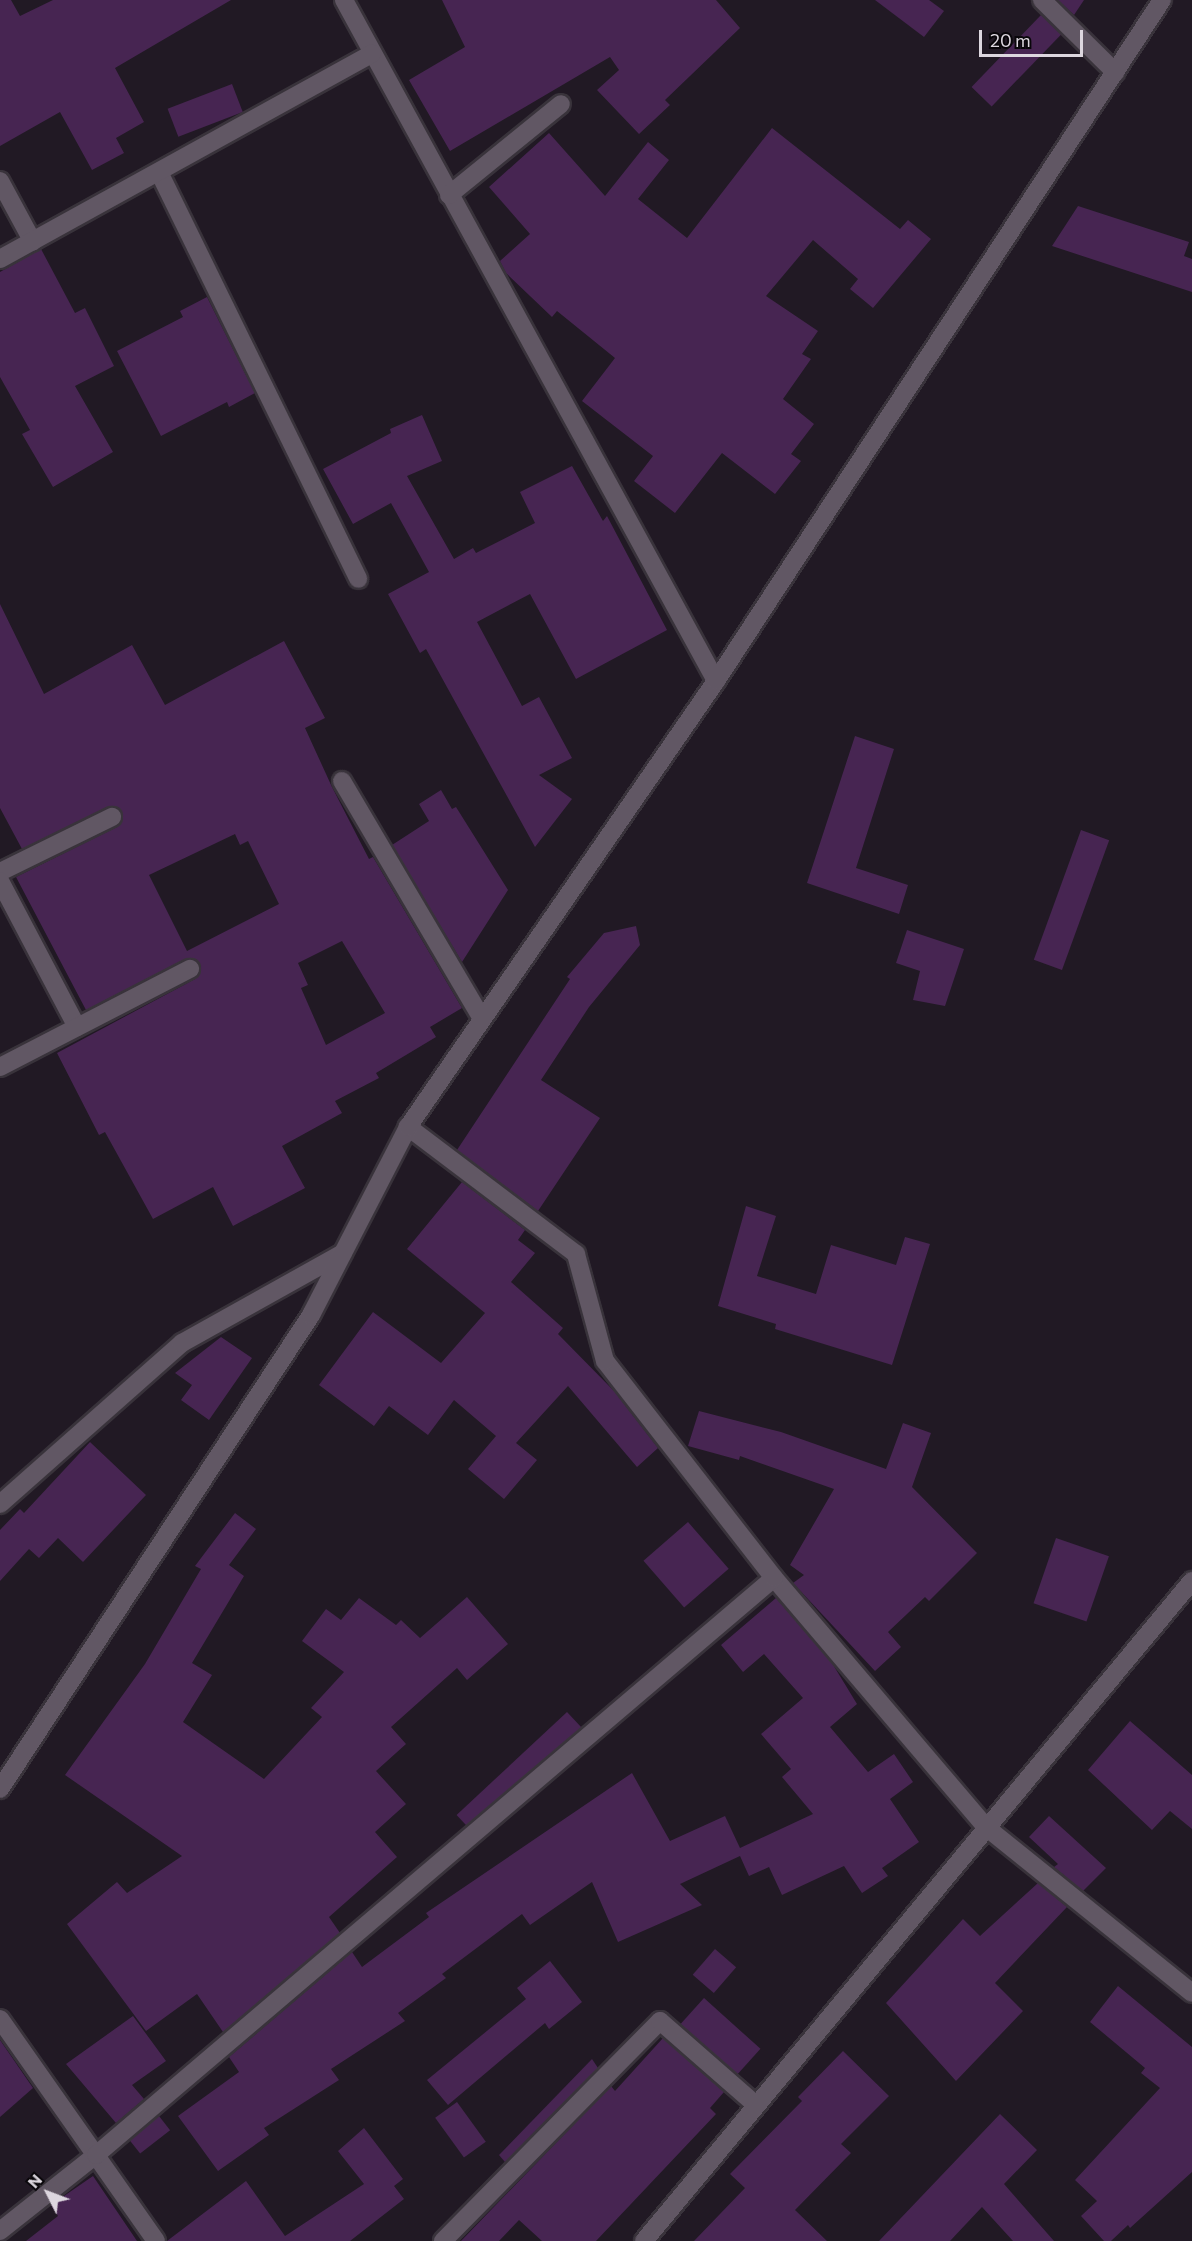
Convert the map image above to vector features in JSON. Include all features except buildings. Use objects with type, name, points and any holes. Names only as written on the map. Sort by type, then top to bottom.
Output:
[{"type":"street","points":[[344,0],[716,681]]},
{"type":"street","points":[[1042,0],[1115,72]]},
{"type":"street","points":[[0,1789],[311,1315],[408,1127],[716,681],[1162,0]]},
{"type":"street","points":[[0,259],[372,54]]},
{"type":"street","points":[[449,195],[561,104]]},
{"type":"street","points":[[159,172],[358,579]]},
{"type":"street","points":[[0,181],[33,242]]},
{"type":"street","points":[[342,781],[482,1019]]},
{"type":"street","points":[[0,872],[112,817]]},
{"type":"street","points":[[0,880],[5,903],[77,1027]]},
{"type":"street","points":[[0,1067],[190,969]]},
{"type":"street","points":[[408,1127],[576,1254],[604,1361],[774,1578],[987,1828],[1192,1993]]},
{"type":"street","points":[[0,1504],[182,1344],[343,1253]]},
{"type":"street","points":[[0,2231],[96,2155],[774,1578]]},
{"type":"street","points":[[644,2241],[1192,1581]]},
{"type":"street","points":[[0,2019],[156,2241]]},
{"type":"street","points":[[443,2241],[660,2021],[756,2105]]}]
